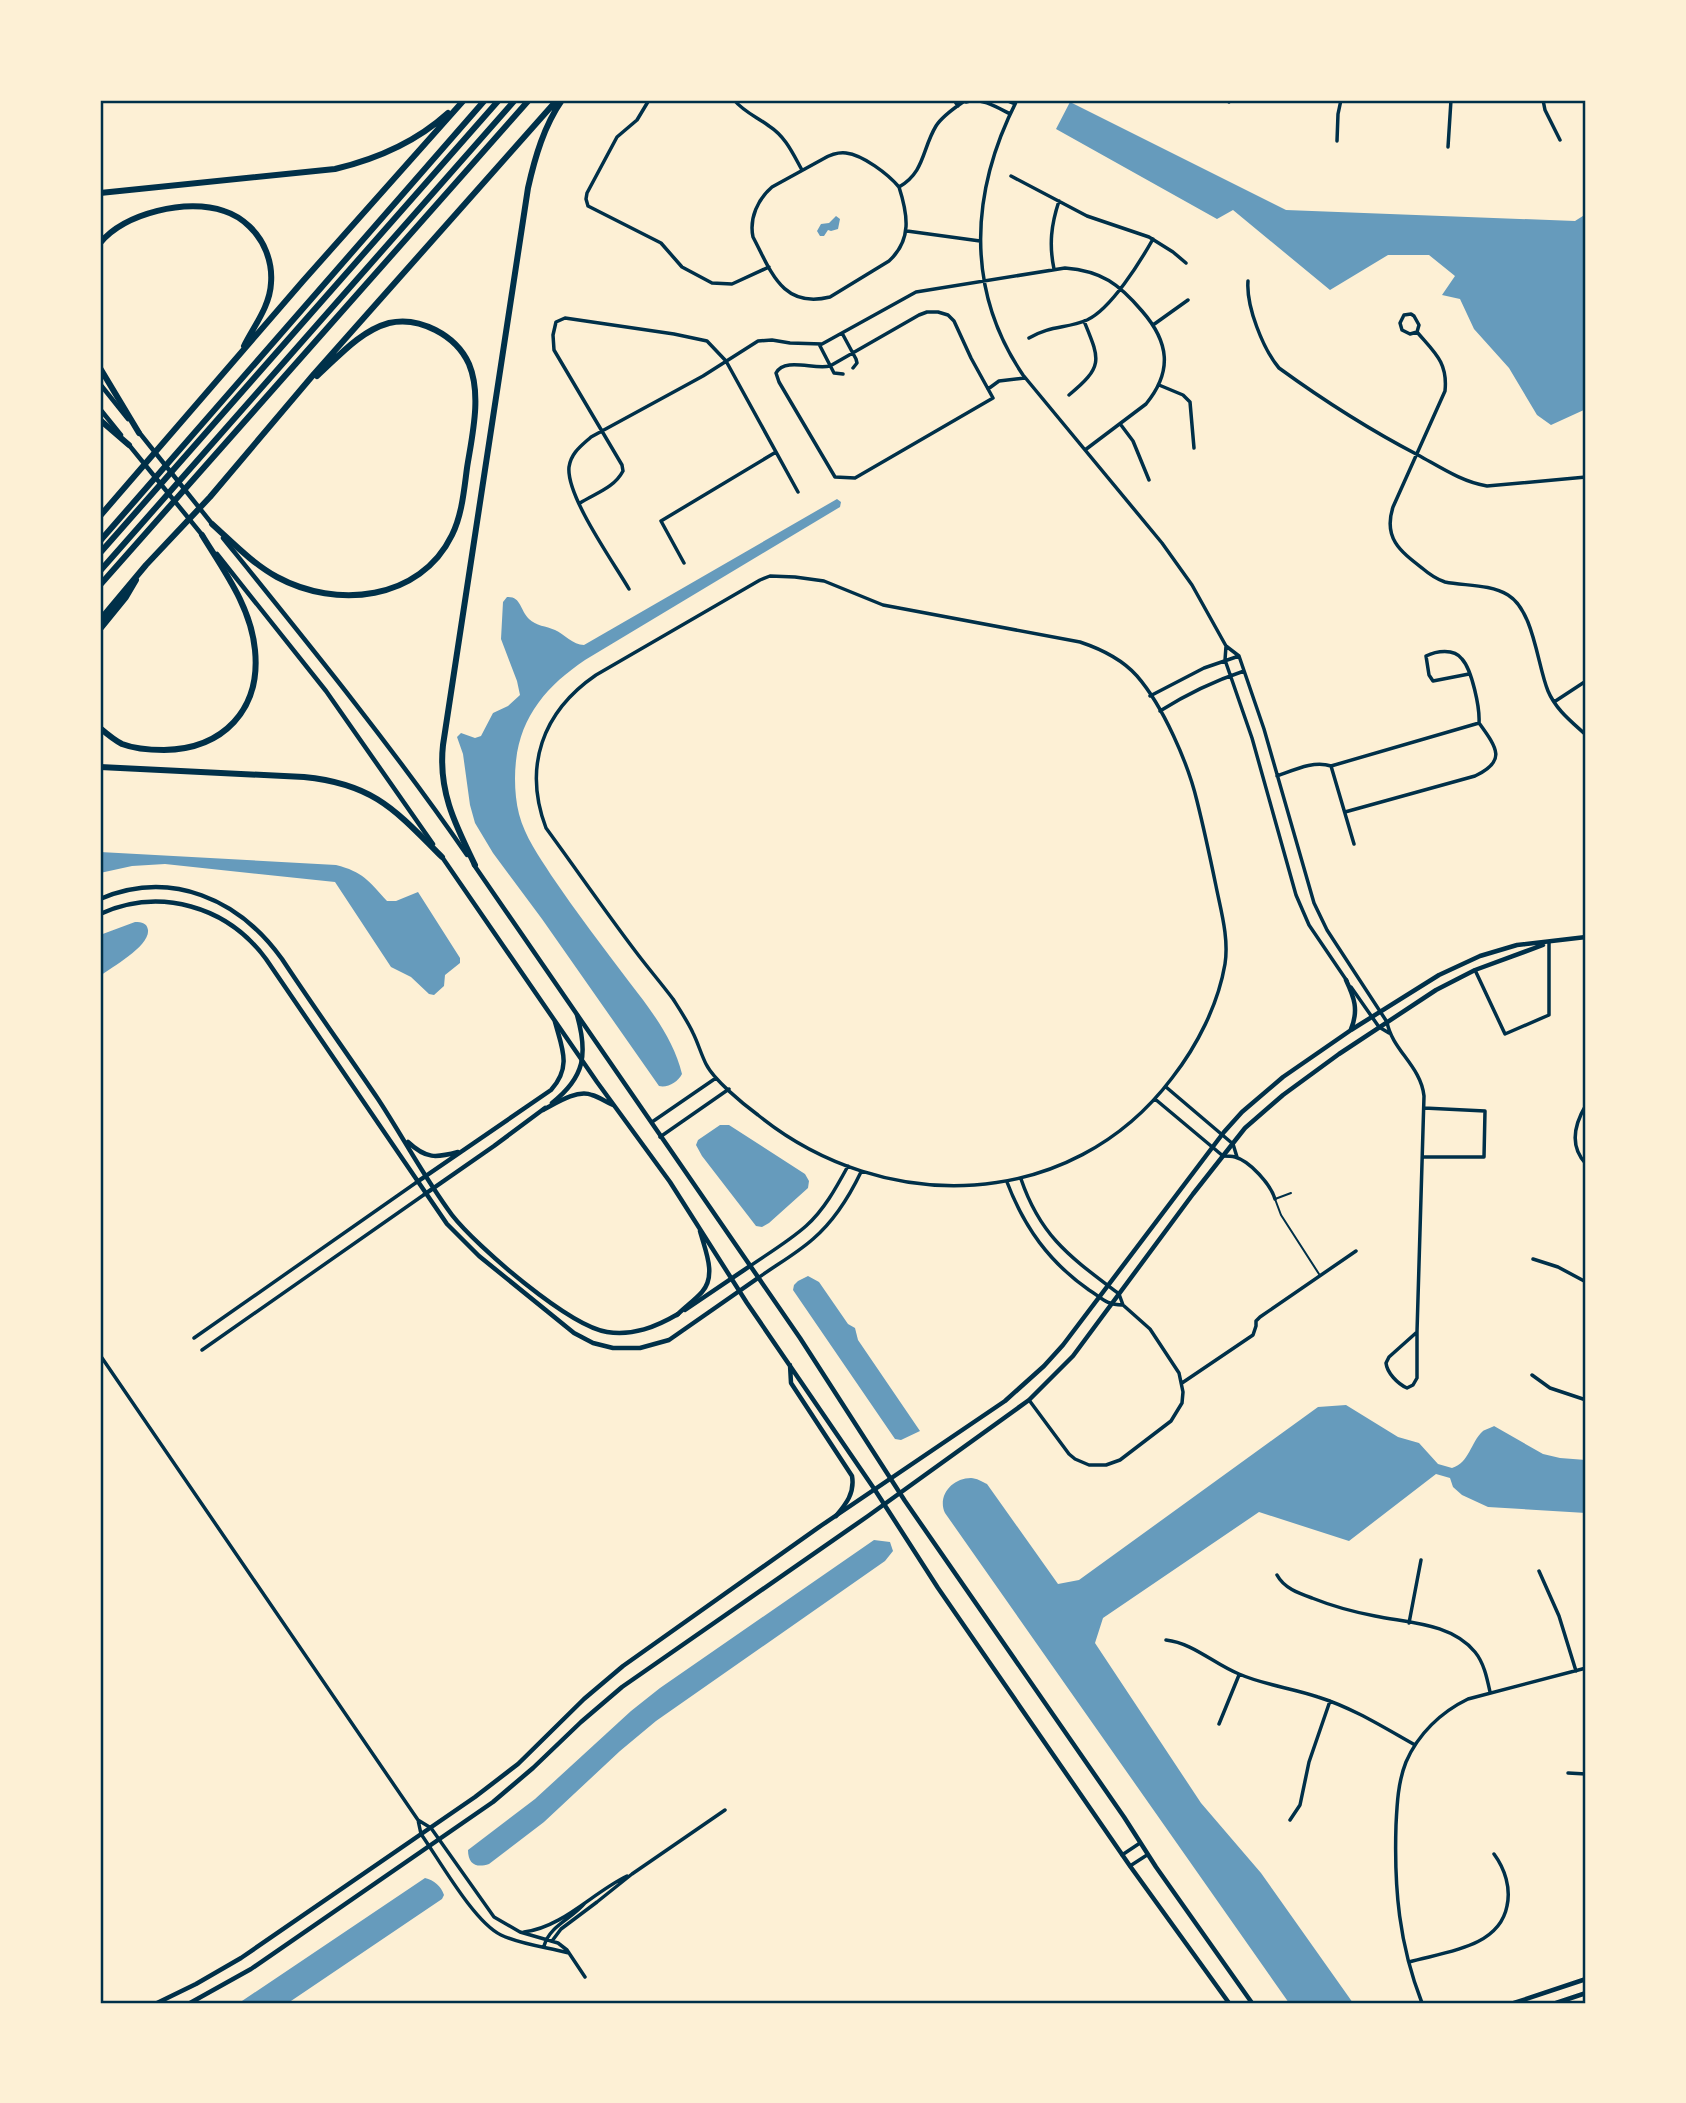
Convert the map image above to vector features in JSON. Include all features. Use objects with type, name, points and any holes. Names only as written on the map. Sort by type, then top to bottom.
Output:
[{"type":"highway","points":[[100,192],[318,172],[349,166],[405,144],[435,125],[463,100]]},
{"type":"highway","points":[[100,516],[463,100]]},
{"type":"highway","points":[[100,541],[485,100]]},
{"type":"highway","points":[[100,553],[499,100]]},
{"type":"highway","points":[[100,571],[515,100]]},
{"type":"highway","points":[[100,585],[529,100]]},
{"type":"highway","points":[[100,620],[557,100]]},
{"type":"highway","points":[[475,866],[454,823],[444,793],[441,767],[443,744],[528,188],[539,146],[562,100]]},
{"type":"highway","points":[[100,243],[118,226],[130,220],[175,209],[201,207],[222,210],[247,224],[266,252],[271,268],[271,284],[266,304],[238,357]]},
{"type":"highway","points":[[212,524],[274,576],[307,590],[335,596],[362,596],[402,585],[428,567],[445,548],[456,527],[462,502],[475,394],[468,362],[457,346],[443,334],[426,326],[402,322],[384,325],[351,345],[293,399]]},
{"type":"highway","points":[[100,368],[139,433]]},
{"type":"highway","points":[[100,420],[129,445]]},
{"type":"highway","points":[[100,729],[121,744],[136,748],[180,749],[216,738],[234,723],[246,706],[252,692],[256,669],[251,625],[243,603],[202,535]]},
{"type":"highway","points":[[100,629],[126,597],[146,565]]},
{"type":"highway","points":[[100,767],[337,781],[356,787],[382,801],[442,857]]},
{"type":"street","points":[[649,100],[637,120],[617,138],[587,193],[588,206],[661,243],[682,267],[712,283],[732,284],[769,267]]},
{"type":"street","points":[[734,100],[743,110],[787,142],[802,170]]},
{"type":"street","points":[[954,100],[958,106]]},
{"type":"street","points":[[899,187],[914,177],[939,122],[966,100]]},
{"type":"street","points":[[958,106],[976,100],[1010,114]]},
{"type":"street","points":[[1005,100],[1016,102],[996,146],[986,184],[980,240],[984,281],[999,332],[1025,378],[1178,563],[1209,612],[1226,646],[1239,656],[1308,886],[1320,916],[1339,950],[1387,1022],[1389,1033]]},
{"type":"street","points":[[1336,141],[1341,100]]},
{"type":"street","points":[[1448,147],[1451,100]]},
{"type":"street","points":[[1543,100],[1560,140]]},
{"type":"street","points":[[831,155],[853,155],[884,172],[899,187],[907,215],[907,231],[903,243],[889,261],[830,297],[820,299],[792,295],[782,289],[753,237],[751,220],[766,192],[802,170],[831,155]]},
{"type":"street","points":[[1011,176],[1087,216],[1153,239],[1186,263]]},
{"type":"street","points":[[1054,269],[1050,238],[1059,201]]},
{"type":"street","points":[[907,231],[980,240]]},
{"type":"street","points":[[1029,338],[1047,329],[1084,321],[1106,306],[1140,262],[1153,239]]},
{"type":"street","points":[[629,589],[570,485],[569,467],[575,451],[591,437],[758,341],[819,344],[916,292],[1065,268],[1091,272],[1121,288],[1160,336],[1164,368],[1159,385],[1146,404],[1085,450]]},
{"type":"street","points":[[1248,281],[1250,307],[1268,350],[1279,368],[1372,430],[1474,484],[1487,486],[1586,477]]},
{"type":"street","points":[[1153,325],[1188,300]]},
{"type":"street","points":[[938,312],[954,321],[993,398],[867,472],[855,478],[835,477],[776,373],[785,365],[822,368],[830,366],[919,315],[938,312]]},
{"type":"street","points":[[1405,315],[1414,316],[1419,325],[1416,332],[1410,334],[1402,330],[1400,323],[1405,315]]},
{"type":"street","points":[[579,503],[610,487],[623,471],[603,430],[556,354],[553,343],[556,322],[572,318],[707,341],[726,361],[798,492]]},
{"type":"street","points":[[1069,394],[1089,378],[1095,368],[1095,349],[1084,321]]},
{"type":"street","points":[[1416,332],[1440,359],[1446,379],[1443,397],[1390,516],[1390,530],[1395,543],[1406,556],[1439,580],[1495,589],[1514,600],[1526,618],[1542,673],[1554,702],[1586,735]]},
{"type":"street","points":[[842,333],[857,363],[853,368]]},
{"type":"street","points":[[819,344],[834,373],[844,374]]},
{"type":"street","points":[[988,389],[999,381],[1025,378]]},
{"type":"street","points":[[100,384],[391,748],[475,866],[811,1355],[846,1413],[1147,1855],[1252,2003]]},
{"type":"street","points":[[1159,385],[1183,395],[1190,402],[1194,447]]},
{"type":"street","points":[[100,409],[320,683],[670,1182],[938,1588],[1130,1867],[1229,2003]]},
{"type":"street","points":[[1121,425],[1133,441],[1149,480]]},
{"type":"street","points":[[684,563],[661,521],[776,452]]},
{"type":"street","points":[[775,576],[824,581],[872,602],[912,612],[1080,642],[1116,658],[1137,677],[1160,711],[1192,779],[1224,922],[1226,946],[1222,978],[1209,1016],[1187,1059],[1156,1099],[1130,1123],[1082,1156],[1055,1168],[1007,1182],[948,1186],[862,1172],[784,1133],[758,1115],[716,1078],[706,1065],[690,1026],[673,999],[546,828],[540,811],[536,779],[540,748],[550,722],[580,686],[760,580],[775,576]]},
{"type":"street","points":[[1226,646],[1225,660],[1255,750],[1296,895],[1314,932],[1371,1017],[1379,1027],[1389,1033],[1419,1075],[1424,1091],[1417,1378],[1413,1385],[1407,1388],[1387,1370],[1386,1363],[1389,1357],[1418,1332]]},
{"type":"street","points":[[1345,812],[1475,776],[1495,763],[1495,751],[1479,723],[1480,712],[1469,674],[1462,658],[1455,653],[1435,652],[1426,656],[1429,675],[1433,681],[1469,674]]},
{"type":"street","points":[[1150,696],[1178,681],[1239,656]]},
{"type":"street","points":[[1160,711],[1185,695],[1244,671]]},
{"type":"street","points":[[1554,702],[1586,681]]},
{"type":"street","points":[[1277,776],[1313,765],[1331,766],[1479,723]]},
{"type":"street","points":[[1331,766],[1354,844]]},
{"type":"street","points":[[100,899],[145,888],[172,889],[211,899],[246,919],[274,948],[452,1214],[491,1255],[579,1322],[601,1331],[629,1332],[648,1328],[677,1315],[732,1279],[812,1221],[848,1166]]},
{"type":"street","points":[[100,914],[138,902],[170,902],[216,915],[238,930],[266,959],[447,1224],[474,1252],[562,1324],[593,1343],[626,1349],[640,1348],[676,1336],[816,1237],[842,1206],[862,1172]]},
{"type":"street","points":[[158,2003],[241,1958],[475,1797],[517,1764],[623,1665],[983,1417],[1025,1384],[1063,1345],[1222,1134],[1242,1112],[1283,1077],[1431,979],[1472,959],[1517,946],[1586,937]]},
{"type":"street","points":[[190,2003],[251,1969],[513,1786],[581,1722],[622,1688],[1029,1400],[1073,1356],[1223,1156],[1263,1111],[1283,1095],[1436,990],[1475,970],[1549,943]]},
{"type":"street","points":[[1475,970],[1505,1034],[1549,1015],[1549,943]]},
{"type":"street","points":[[1346,980],[1355,1001],[1356,1013],[1351,1030]]},
{"type":"street","points":[[202,1350],[495,1146],[564,1093],[572,1084],[583,1061],[584,1043],[577,1014]]},
{"type":"street","points":[[194,1338],[551,1090],[560,1081],[564,1070],[555,1021]]},
{"type":"street","points":[[651,1123],[716,1078]]},
{"type":"street","points":[[1166,1087],[1233,1144],[1237,1157],[1265,1180],[1275,1199]]},
{"type":"street","points":[[660,1137],[729,1089]]},
{"type":"street","points":[[543,1110],[584,1093],[614,1105]]},
{"type":"street","points":[[1156,1099],[1223,1156],[1237,1157]]},
{"type":"street","points":[[1586,1105],[1578,1119],[1574,1136],[1577,1150],[1586,1164]]},
{"type":"street","points":[[1423,1157],[1484,1157],[1486,1135],[1485,1111],[1424,1108]]},
{"type":"street","points":[[402,1136],[417,1150],[431,1156],[462,1151]]},
{"type":"street","points":[[1021,1179],[1032,1208],[1055,1242],[1119,1294],[1123,1305],[1150,1329],[1177,1368],[1182,1383],[1182,1403],[1171,1421],[1120,1460],[1099,1466],[1081,1462],[1069,1454],[1029,1400]]},
{"type":"street","points":[[1007,1182],[1023,1220],[1045,1252],[1111,1305],[1123,1305]]},
{"type":"street","points":[[677,1315],[700,1294],[708,1282],[709,1266],[699,1227]]},
{"type":"street","points":[[1182,1383],[1252,1335],[1260,1317],[1356,1251]]},
{"type":"street","points":[[1532,1259],[1558,1267],[1586,1282]]},
{"type":"street","points":[[100,1355],[418,1820],[421,1834],[477,1915],[487,1926],[509,1938],[569,1953]]},
{"type":"street","points":[[790,1364],[795,1390],[852,1476],[850,1496],[836,1516]]},
{"type":"street","points":[[1532,1375],[1550,1388],[1586,1400]]},
{"type":"street","points":[[1409,1623],[1421,1560]]},
{"type":"street","points":[[1539,1571],[1559,1616],[1576,1671]]},
{"type":"street","points":[[1277,1575],[1288,1587],[1315,1599],[1347,1609],[1443,1630],[1464,1641],[1481,1662],[1490,1692]]},
{"type":"street","points":[[1166,1640],[1188,1645],[1239,1675],[1331,1701],[1371,1719],[1415,1745]]},
{"type":"street","points":[[1422,2003],[1399,1918],[1396,1881],[1400,1780],[1407,1760],[1424,1732],[1445,1713],[1468,1699],[1586,1668]]},
{"type":"street","points":[[1219,1724],[1239,1675]]},
{"type":"street","points":[[1290,1820],[1300,1805],[1309,1762],[1331,1701]]},
{"type":"street","points":[[1568,1773],[1586,1774]]},
{"type":"street","points":[[547,1947],[561,1929],[632,1874],[725,1810]]},
{"type":"street","points":[[418,1820],[431,1828],[489,1913],[520,1933],[546,1939],[563,1947],[585,1977]]},
{"type":"street","points":[[1122,1855],[1140,1843]]},
{"type":"street","points":[[1409,1962],[1478,1942],[1496,1930],[1505,1915],[1509,1897],[1505,1874],[1494,1854]]},
{"type":"street","points":[[1130,1867],[1147,1855]]},
{"type":"street","points":[[520,1933],[550,1925],[614,1882],[632,1874]]},
{"type":"street","points":[[547,1947],[546,1939],[551,1930],[578,1911],[589,1899]]},
{"type":"street","points":[[1514,2003],[1586,1979]]},
{"type":"street","points":[[1556,2003],[1586,1993]]},
{"type":"lane","points":[[1291,1194],[1275,1199],[1281,1215],[1321,1276]]},
{"type":"water","points":[[1070,102],[1286,210],[1575,221],[1586,214],[1586,409],[1551,425],[1537,415],[1509,368],[1474,329],[1460,299],[1442,295],[1455,276],[1429,255],[1388,255],[1330,290],[1233,210],[1217,219],[1056,129]]},
{"type":"water","points":[[836,216],[840,219],[838,229],[828,230],[824,236],[820,236],[817,231],[821,224],[829,223]]},
{"type":"water","points":[[837,499],[841,502],[840,507],[585,660],[559,680],[530,715],[519,744],[515,768],[516,795],[519,814],[529,838],[570,902],[654,1015],[668,1037],[678,1061],[682,1074],[678,1080],[666,1086],[659,1086],[493,853],[475,823],[463,754],[457,737],[461,733],[475,738],[481,736],[493,713],[508,706],[520,695],[501,639],[503,602],[507,597],[518,601],[526,615],[538,625],[555,630],[584,645]]},
{"type":"water","points":[[100,852],[336,865],[364,878],[387,901],[396,901],[418,892],[460,958],[460,963],[445,975],[444,986],[434,995],[429,994],[411,977],[391,967],[335,882],[165,864],[132,866],[100,873]]},
{"type":"water","points":[[135,922],[144,923],[148,930],[143,943],[100,976],[100,935]]},
{"type":"water","points":[[720,1125],[729,1125],[805,1174],[809,1181],[808,1188],[762,1227],[756,1226],[696,1145],[698,1140]]},
{"type":"water","points":[[808,1276],[819,1282],[848,1324],[855,1328],[858,1340],[920,1431],[901,1440],[895,1439],[793,1290],[798,1281]]},
{"type":"water","points":[[1346,1405],[1398,1437],[1419,1443],[1438,1464],[1452,1468],[1463,1461],[1483,1431],[1494,1426],[1543,1454],[1586,1460],[1586,1513],[1488,1507],[1462,1495],[1453,1487],[1450,1478],[1436,1474],[1349,1541],[1259,1512],[1103,1618],[1095,1643],[1201,1803],[1261,1873],[1353,2003],[1289,2003],[945,1513],[943,1500],[948,1489],[958,1481],[973,1478],[987,1484],[1058,1584],[1079,1580],[1318,1407]]},
{"type":"water","points":[[874,1540],[890,1542],[893,1551],[885,1561],[656,1721],[544,1822],[489,1864],[481,1866],[471,1862],[468,1850],[535,1799],[631,1711],[660,1688]]},
{"type":"water","points":[[425,1878],[439,1886],[444,1895],[442,1899],[288,2003],[239,2003]]}]
